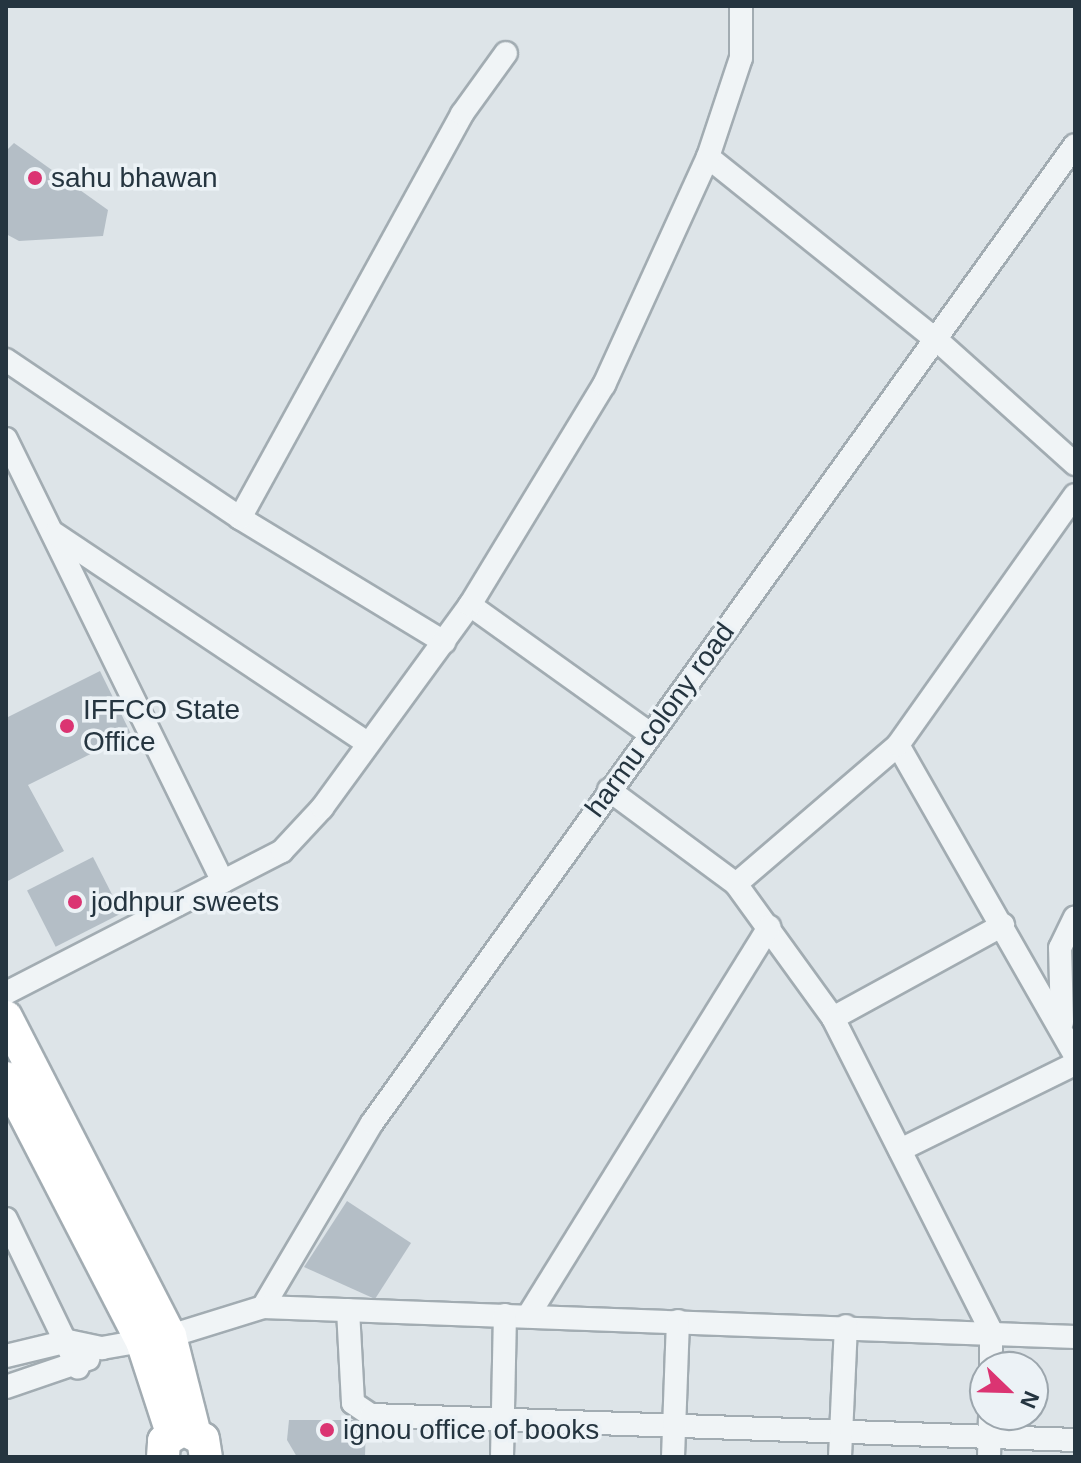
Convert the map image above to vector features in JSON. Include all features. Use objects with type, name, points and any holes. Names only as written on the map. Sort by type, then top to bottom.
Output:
[{"type":"main road","points":[[6,1017],[156,1338],[192,1448]]},
{"type":"main road","points":[[6,1078],[156,1338]]},
{"type":"street","points":[[6,993],[282,851],[322,808],[366,742],[470,605],[604,385],[708,157],[741,58],[741,6]]},
{"type":"street","points":[[240,518],[462,114],[506,53]]},
{"type":"street","name":"harmu colony road","points":[[263,1307],[372,1123],[609,790],[938,341],[1075,145]]},
{"type":"street","points":[[708,157],[938,341],[1075,464]]},
{"type":"street","points":[[6,360],[240,518],[444,642]]},
{"type":"street","points":[[6,439],[223,882]]},
{"type":"street","points":[[736,884],[898,745],[1075,495]]},
{"type":"street","points":[[54,533],[366,742]]},
{"type":"street","points":[[470,605],[650,734]]},
{"type":"street","points":[[898,745],[1062,1026],[1075,1055]]},
{"type":"street","points":[[609,790],[736,884],[833,1018],[991,1331],[991,1351]]},
{"type":"street","points":[[1062,1026],[1060,948],[1075,917]]},
{"type":"street","points":[[833,1018],[1003,925]]},
{"type":"street","points":[[502,1457],[503,1420],[517,1315],[769,927]]},
{"type":"street","points":[[900,1150],[1075,1064]]},
{"type":"street","points":[[6,1219],[68,1341],[78,1368]]},
{"type":"street","points":[[6,1356],[68,1341],[102,1348],[156,1338],[263,1307],[991,1331],[1075,1337]]},
{"type":"street","points":[[348,1310],[353,1403],[362,1410],[503,1420],[1075,1440]]},
{"type":"street","points":[[673,1457],[678,1321]]},
{"type":"street","points":[[840,1457],[846,1326]]},
{"type":"street","points":[[6,1387],[78,1368],[102,1348]]},
{"type":"building","name":"sahu bhawan","points":[[14,143],[108,210],[103,236],[19,241],[6,234],[6,151]]},
{"type":"building","name":"IFFCO State Office","points":[[100,671],[131,734],[28,785],[64,851],[6,882],[6,718]]},
{"type":"building","name":"jodhpur sweets","points":[[93,857],[122,913],[56,947],[27,891]]},
{"type":"building","points":[[347,1201],[411,1243],[375,1299],[304,1267]]},
{"type":"building","name":"ignou office of books","points":[[289,1420],[366,1420],[365,1457],[297,1457],[287,1440]]},
{"type":"place","name":"sahu bhawan","points":[[35,178]]},
{"type":"place","name":"IFFCO State Office","points":[[67,726]]},
{"type":"place","name":"jodhpur sweets","points":[[75,902]]},
{"type":"place","name":"ignou office of books","points":[[327,1430]]}]
